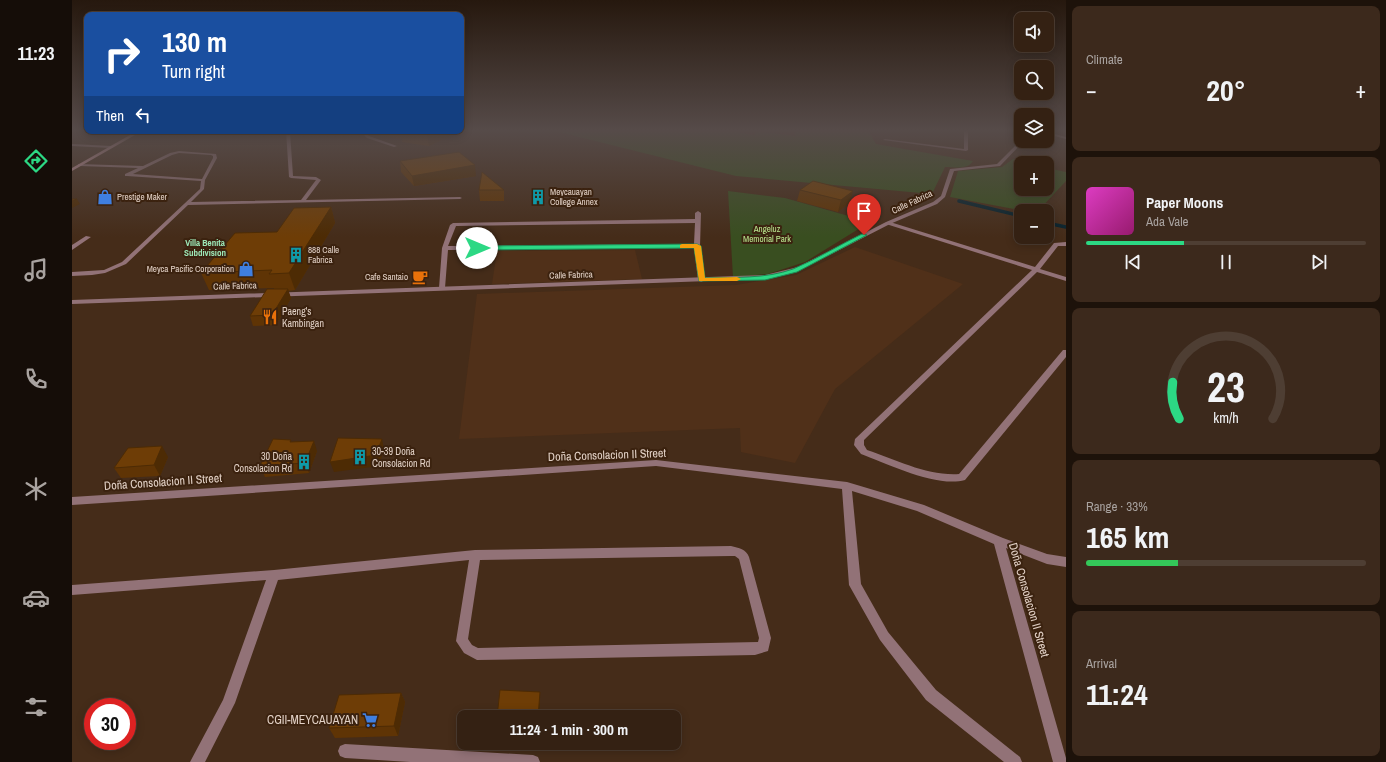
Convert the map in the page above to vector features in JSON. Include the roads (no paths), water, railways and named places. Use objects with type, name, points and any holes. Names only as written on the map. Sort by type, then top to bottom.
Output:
[{"type":"street","points":[[98,166],[143,167]]},
{"type":"street","points":[[146,166],[127,175],[203,180]]},
{"type":"street","points":[[72,274],[102,273],[114,270],[124,263],[202,190],[203,180],[211,166]]},
{"type":"street","points":[[290,166],[291,177],[316,178],[319,180],[302,202]]},
{"type":"street","name":"Calle Fabrica","points":[[72,302],[756,278],[791,272],[888,223],[941,199],[952,170],[986,166]]},
{"type":"street","points":[[187,204],[460,198]]},
{"type":"street","points":[[698,213],[697,246],[701,280]]},
{"type":"street","points":[[442,288],[445,248],[453,225],[460,223],[698,221]]},
{"type":"street","points":[[888,223],[1066,279]]},
{"type":"street","points":[[72,248],[88,237]]},
{"type":"street","points":[[1066,244],[1056,244],[1037,269],[859,439],[859,445],[864,452],[935,476],[953,478],[962,476],[1066,352]]},
{"type":"street","points":[[445,248],[697,246]]},
{"type":"street","name":"Doña Consolacion II Street","points":[[72,501],[656,463],[847,486],[920,508],[999,541],[1060,762]]},
{"type":"street","points":[[847,486],[855,585],[884,636],[931,695],[1015,762]]},
{"type":"street","points":[[999,541],[1048,559],[1066,562]]},
{"type":"street","points":[[72,590],[274,575],[475,556],[731,551],[738,552],[744,557],[765,638],[764,647],[755,649],[477,654],[468,650],[462,640],[475,556]]},
{"type":"street","points":[[197,762],[228,703],[274,575]]},
{"type":"street","points":[[345,751],[533,762]]},
{"type":"waterway","points":[[959,201],[1014,214]]},
{"type":"waterway","points":[[1054,224],[1066,227]]},
{"type":"place","name":"Prestige Maker","points":[[105,197]]},
{"type":"place","name":"Meycauayan College Annex","points":[[538,197]]},
{"type":"place","name":"888 Calle Fabrica","points":[[296,255]]},
{"type":"place","name":"Meyca Pacific Corporation","points":[[246,269]]},
{"type":"place","name":"Cafe Santaio","points":[[420,277]]},
{"type":"place","name":"Paeng's Kambingan","points":[[270,317]]},
{"type":"place","name":"30-39 Doña Consolacion Rd","points":[[360,457]]},
{"type":"place","name":"30 Doña Consolacion Rd","points":[[304,462]]},
{"type":"place","name":"CGII-MEYCAUAYAN","points":[[370,720]]},
{"type":"district","name":"Villa Benita Subdivision","points":[[205,248]]},
{"type":"park label","name":"Angeluz Memorial Park","points":[[767,234]]}]
